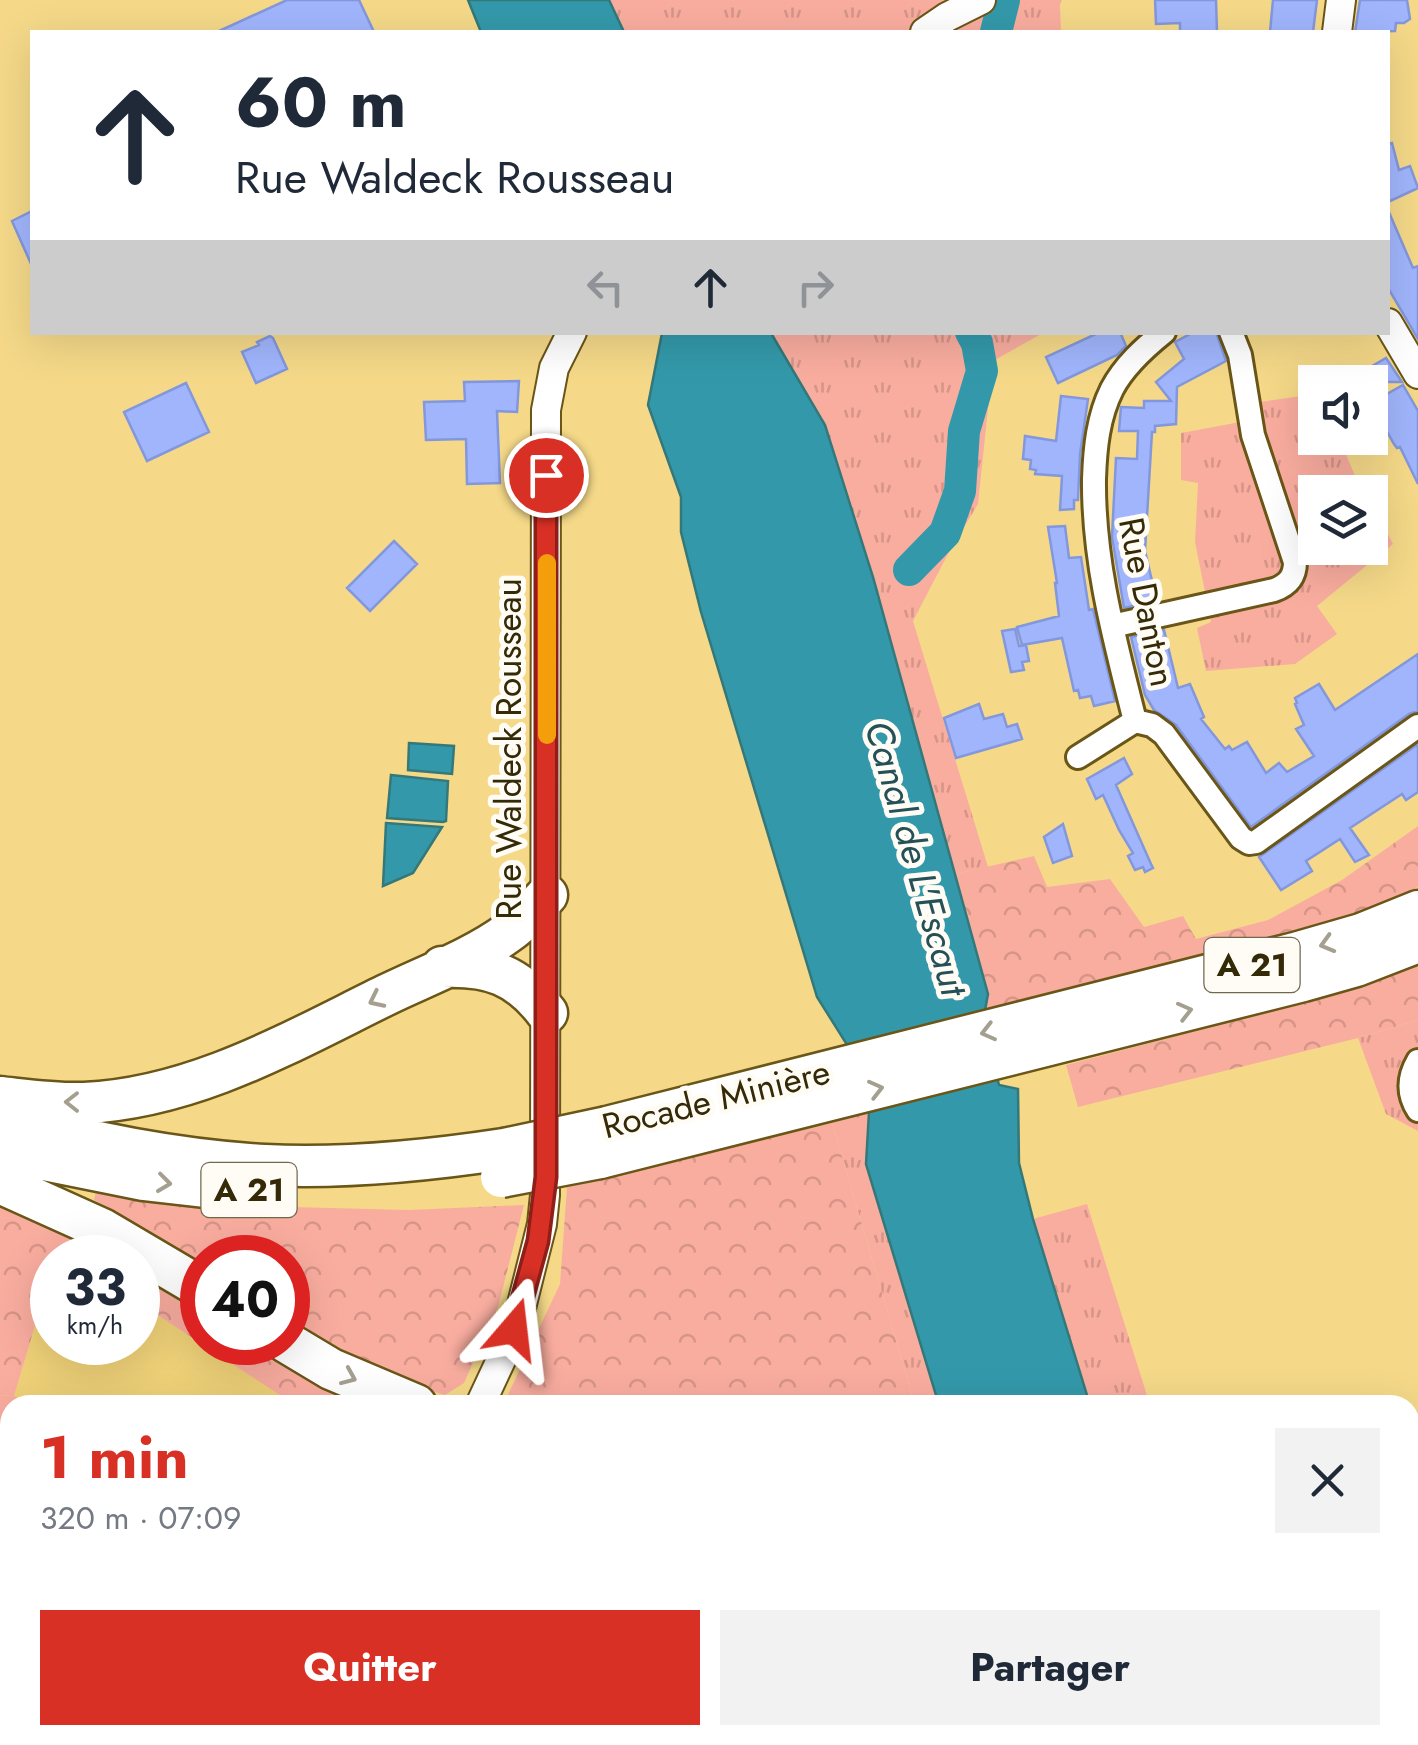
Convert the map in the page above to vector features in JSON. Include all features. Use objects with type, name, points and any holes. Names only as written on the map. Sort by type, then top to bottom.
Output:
[{"type":"highway","points":[[0,1097],[84,1103],[115,1100],[220,1074],[496,940],[520,924],[547,894]]},
{"type":"highway","name":"Rocade Minière","points":[[1087,1022],[1361,934],[1418,910]]},
{"type":"highway","name":"Rocade Minière","points":[[0,1150],[143,1180],[256,1191],[394,1190],[1087,1022],[1340,971],[1418,942]]},
{"type":"highway","points":[[442,967],[471,966],[504,975],[529,992],[547,1014]]},
{"type":"highway","name":"Rocade Minière","points":[[0,1118],[131,1149],[204,1160],[265,1165],[431,1160],[502,1163]]},
{"type":"highway","points":[[0,1183],[102,1229],[180,1275]]},
{"type":"highway","points":[[310,1356],[392,1395]]},
{"type":"street","points":[[928,30],[982,0]]},
{"type":"street","points":[[1337,30],[1342,0]]},
{"type":"street","points":[[1390,326],[1418,374]]},
{"type":"street","name":"Rue Waldeck Rousseau","points":[[485,1395],[525,1294],[542,1224],[547,1014],[546,410],[554,368],[570,335]]},
{"type":"street","name":"Rue Danton","points":[[1078,757],[1135,721],[1099,563],[1095,461],[1098,431],[1117,380],[1161,335]]},
{"type":"street","points":[[1112,626],[1274,590],[1293,577],[1296,562],[1254,435],[1240,354],[1231,335]]},
{"type":"street","points":[[1135,721],[1164,734],[1240,838],[1249,843],[1256,842],[1418,726]]},
{"type":"street","points":[[1418,1061],[1410,1082],[1418,1110]]},
{"type":"shaded area","points":[[160,1317],[180,1330],[180,1365],[234,1365],[280,1395],[14,1395],[30,1342],[30,1365],[160,1365]]},
{"type":"green space","points":[[609,0],[1062,0],[1061,30],[623,30]]},
{"type":"green space","points":[[772,335],[1039,335],[993,361],[978,504],[913,621],[988,867],[955,874],[873,577],[825,425]]},
{"type":"green space","points":[[1298,396],[1298,455],[1346,455],[1355,475],[1298,475],[1298,565],[1367,565],[1317,606],[1337,634],[1295,664],[1206,671],[1197,628],[1211,622],[1195,542],[1198,483],[1181,480],[1181,433],[1262,418],[1260,402]]},
{"type":"green space","points":[[1418,826],[1418,887],[1386,904],[1242,952],[985,1013],[988,994],[955,874],[1034,856],[1047,887],[1110,879],[1144,927],[1183,916],[1196,939],[1268,920],[1342,880]]},
{"type":"green space","points":[[1418,964],[1418,1020],[1078,1107],[1066,1065],[1271,1011]]},
{"type":"green space","points":[[1418,1020],[1418,1131],[1386,1114],[1358,1038]]},
{"type":"green space","points":[[869,1112],[866,1164],[936,1395],[912,1395],[832,1123]]},
{"type":"green space","points":[[832,1123],[912,1395],[508,1395],[560,1284],[567,1187]]},
{"type":"green space","points":[[96,1191],[211,1205],[409,1210],[524,1205],[498,1307],[464,1383],[445,1395],[402,1382],[310,1336],[310,1235],[180,1235],[180,1255],[160,1242],[160,1235],[149,1235],[94,1200]]},
{"type":"green space","points":[[0,1202],[73,1235],[30,1235],[30,1342],[14,1395],[0,1395]]},
{"type":"green space","points":[[1087,1204],[1147,1395],[1087,1395],[1033,1219]]},
{"type":"green space","points":[[160,1283],[180,1295],[180,1330],[160,1317]]},
{"type":"green space","points":[[234,1365],[301,1365],[361,1395],[280,1395]]},
{"type":"water","points":[[468,0],[609,0],[623,30],[480,30]]},
{"type":"water","name":"Canal de L'Escaut","points":[[662,335],[772,335],[825,425],[873,577],[988,994],[983,1021],[999,1085],[1018,1089],[1019,1163],[1087,1395],[936,1395],[866,1164],[869,1112],[851,1051],[817,997],[701,612],[681,532],[681,497],[648,405]]},
{"type":"water","points":[[409,743],[454,746],[452,774],[408,770]]},
{"type":"water","points":[[391,775],[448,781],[446,821],[387,818]]},
{"type":"water","points":[[386,823],[442,827],[413,873],[383,886]]},
{"type":"building","points":[[287,0],[359,0],[373,30],[221,30]]},
{"type":"building","points":[[1155,0],[1216,0],[1217,30],[1180,30],[1180,23],[1156,24]]},
{"type":"building","points":[[1273,0],[1317,0],[1313,30],[1270,30]]},
{"type":"building","points":[[1360,0],[1407,0],[1410,19],[1396,23],[1395,31],[1355,30]]},
{"type":"building","points":[[1390,144],[1399,170],[1410,166],[1418,188],[1390,201]]},
{"type":"building","points":[[30,212],[30,262],[12,221]]},
{"type":"building","points":[[1390,215],[1413,268],[1418,266],[1418,339],[1390,291]]},
{"type":"building","points":[[1094,335],[1121,335],[1126,346],[1117,355],[1058,383],[1046,357]]},
{"type":"building","points":[[1188,335],[1217,335],[1226,361],[1177,387],[1176,424],[1155,426],[1152,432],[1145,551],[1156,601],[1124,608],[1112,537],[1116,458],[1137,459],[1138,431],[1119,431],[1121,407],[1144,408],[1144,401],[1171,401],[1156,382],[1184,359],[1175,342]]},
{"type":"building","points":[[270,336],[287,369],[256,383],[242,352]]},
{"type":"building","points":[[1386,358],[1402,382],[1388,382],[1388,365],[1374,365]]},
{"type":"building","points":[[519,381],[517,412],[497,411],[500,483],[467,484],[466,439],[426,440],[424,402],[465,401],[464,382]]},
{"type":"building","points":[[186,383],[209,432],[147,461],[124,412]]},
{"type":"building","points":[[1403,385],[1418,411],[1418,484],[1400,447],[1388,433],[1388,393]]},
{"type":"building","points":[[1061,396],[1088,399],[1078,500],[1074,500],[1074,509],[1060,510],[1062,476],[1035,474],[1036,470],[1030,469],[1031,460],[1023,459],[1025,436],[1056,441]]},
{"type":"building","points":[[1065,526],[1069,558],[1081,557],[1089,610],[1093,609],[1115,701],[1094,706],[1091,696],[1080,698],[1078,690],[1074,691],[1062,638],[1022,645],[1017,627],[1059,616],[1048,527]]},
{"type":"building","points":[[394,541],[417,564],[370,611],[347,588]]},
{"type":"building","points":[[1015,629],[1019,646],[1026,645],[1029,661],[1022,662],[1024,670],[1011,672],[1002,631]]},
{"type":"building","points":[[1164,630],[1178,688],[1190,684],[1204,717],[1201,719],[1225,749],[1229,746],[1232,750],[1247,742],[1266,773],[1279,763],[1287,772],[1314,756],[1296,729],[1304,725],[1295,698],[1319,684],[1335,710],[1418,654],[1418,711],[1251,827],[1176,725],[1154,710],[1145,695],[1131,637]]},
{"type":"building","points":[[979,704],[984,719],[1003,714],[1007,727],[1017,724],[1022,739],[956,758],[944,718]]},
{"type":"building","points":[[1418,744],[1418,792],[1406,800],[1402,794],[1350,828],[1369,855],[1355,862],[1340,839],[1306,861],[1312,871],[1281,890],[1259,857]]},
{"type":"building","points":[[1124,758],[1132,774],[1116,785],[1153,868],[1145,872],[1143,867],[1135,870],[1128,856],[1133,853],[1103,795],[1096,799],[1087,779]]},
{"type":"building","points":[[1063,824],[1072,856],[1053,863],[1044,837]]},
{"type":"waterway","points":[[996,30],[1004,0]]},
{"type":"waterway","points":[[909,570],[945,533],[960,491],[964,431],[982,371],[973,335]]},
{"type":"slow traffic","points":[[547,563],[547,735]]},
{"type":"route","points":[[514,1329],[538,1241],[546,1177],[546,475]]}]
